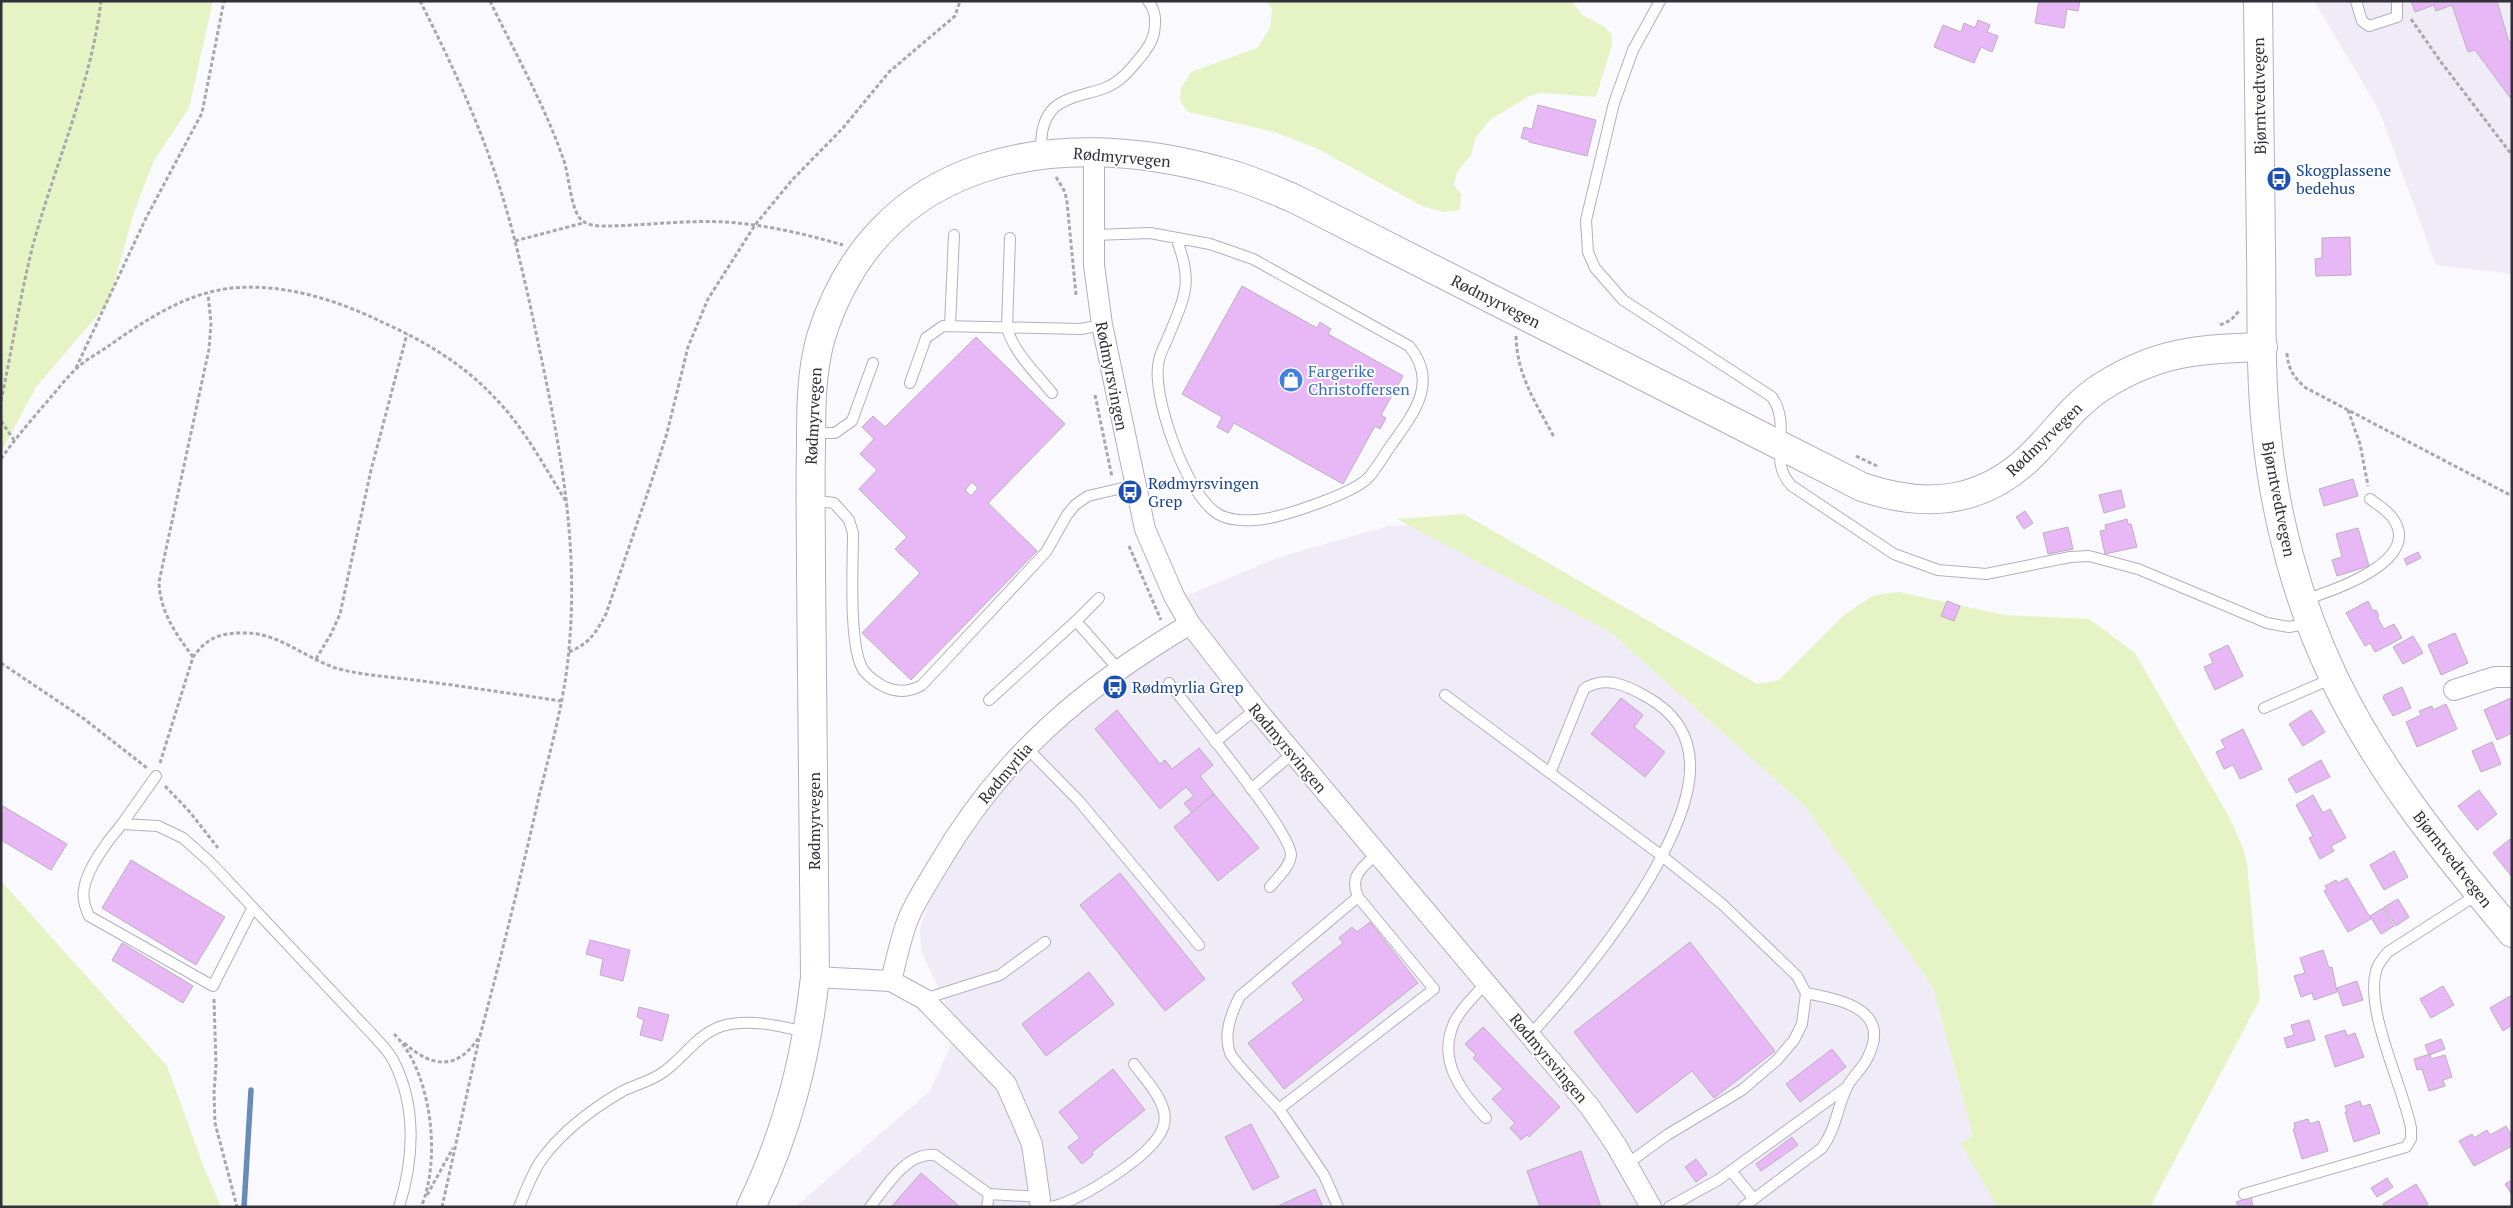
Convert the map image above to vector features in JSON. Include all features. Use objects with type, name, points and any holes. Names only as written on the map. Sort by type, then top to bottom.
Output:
[{"type":"street","name":"Bjørntvedtvegen","points":[[2258,1],[2274,348],[2264,400],[2269,461],[2282,528],[2307,612],[2334,678],[2351,712],[2398,786],[2479,893],[2512,933]]},
{"type":"street","name":"Rødmyrvegen","points":[[751,1207],[779,1144],[798,1080],[808,1033],[815,978],[810,500],[812,391],[820,340],[843,284],[874,239],[907,208],[940,186],[994,163],[1041,154],[1094,152],[1146,156],[1221,171],[1257,183],[1350,226],[1780,447],[1862,487],[1888,496],[1924,501],[1963,496],[2005,478],[2020,467],[2085,399],[2127,372],[2153,360],[2191,352],[2274,348]]},
{"type":"street","name":"Rødmyrsvingen","points":[[1094,152],[1094,265],[1102,325],[1145,529],[1158,562],[1190,624],[1292,754],[1590,1107],[1627,1164],[1651,1207]]},
{"type":"street","name":"Rødmyrlia","points":[[891,981],[907,921],[970,815],[994,782],[1056,718],[1120,671],[1190,624]]},
{"type":"street","points":[[2454,690],[2495,677],[2512,677]]},
{"type":"street","points":[[815,978],[891,981],[924,999],[1006,1084],[1032,1144],[1045,1204]]},
{"type":"lane","points":[[1041,154],[1041,134],[1045,120],[1053,108],[1106,88],[1123,78],[1144,54],[1153,39],[1156,22],[1154,9],[1148,1]]},
{"type":"lane","points":[[1660,1],[1633,50],[1614,103],[1586,220],[1588,252],[1595,268],[1623,300],[1772,397],[1780,408],[1782,422],[1780,464],[1784,477],[1792,486],[1894,554],[1917,564],[1938,570],[1986,574],[2070,556],[2089,556],[2138,569],[2267,623],[2289,626],[2339,589],[2369,573],[2392,556],[2398,534],[2396,523],[2386,511],[2370,499]]},
{"type":"lane","points":[[2356,1],[2362,21],[2368,26],[2397,17],[2397,6]]},
{"type":"lane","points":[[1094,235],[1125,232],[1176,238],[1210,244],[1253,259],[1409,346],[1418,357],[1423,383],[1414,412],[1368,478],[1355,488],[1275,517],[1257,520],[1237,520],[1219,514],[1192,485],[1179,456],[1159,392],[1157,376],[1159,360],[1183,302],[1186,287],[1187,273],[1176,238]]},
{"type":"lane","points":[[950,326],[954,236]]},
{"type":"lane","points":[[1010,238],[1008,328],[1014,346],[1052,393]]},
{"type":"lane","points":[[910,383],[926,338],[942,326],[1081,329],[1102,325]]},
{"type":"lane","points":[[811,433],[835,433],[852,421],[873,363]]},
{"type":"lane","points":[[810,500],[834,503],[849,520],[853,533],[854,633],[858,654],[863,670],[875,681],[888,688],[902,691],[914,690],[922,685],[1046,552],[1067,515],[1075,505],[1088,496],[1135,486]]},
{"type":"lane","points":[[989,700],[1099,598]]},
{"type":"lane","points":[[1076,621],[1120,671]]},
{"type":"lane","points":[[2264,708],[2334,678]]},
{"type":"lane","points":[[1530,1035],[1573,989],[1604,950],[1634,905],[1678,826],[1686,804],[1691,765],[1680,728],[1667,712],[1652,700],[1633,689],[1606,681],[1592,683],[1584,689],[1550,773]]},
{"type":"lane","points":[[1169,683],[1280,828],[1291,854],[1290,862],[1270,887]]},
{"type":"lane","points":[[1445,695],[1662,856],[1729,910],[1797,976],[1806,993],[1802,1024],[1794,1040],[1777,1060],[1742,1090],[1667,1135],[1627,1164]]},
{"type":"lane","points":[[1215,742],[1256,709]]},
{"type":"lane","points":[[1026,747],[1079,801],[1199,945]]},
{"type":"lane","points":[[1251,789],[1292,754]]},
{"type":"lane","points":[[156,776],[122,824],[108,840],[84,888],[84,904],[89,916],[213,986],[252,909]]},
{"type":"lane","points":[[122,824],[158,826],[183,838],[211,864],[371,1033],[392,1059],[403,1085],[410,1118],[411,1149],[407,1183],[399,1207]]},
{"type":"lane","points":[[1279,1109],[1434,989],[1358,897],[1354,886],[1356,875],[1376,854]]},
{"type":"lane","points":[[2244,1194],[2406,1147],[2411,1139],[2411,1128],[2377,1012],[2375,972],[2379,962],[2388,952],[2479,893]]},
{"type":"lane","points":[[1338,1207],[1324,1175],[1279,1109],[1230,1054],[1227,1034],[1232,1011],[1240,996],[1358,897]]},
{"type":"lane","points":[[924,999],[1000,974],[1045,942]]},
{"type":"lane","points":[[1485,984],[1454,1021],[1449,1038],[1448,1058],[1455,1078],[1466,1097],[1486,1118]]},
{"type":"lane","points":[[1670,1207],[1731,1171],[1847,1087],[1867,1060],[1872,1047],[1872,1026],[1867,1016],[1844,1000],[1806,993]]},
{"type":"lane","points":[[519,1207],[529,1182],[542,1158],[580,1120],[623,1091],[663,1072],[706,1034],[722,1026],[740,1023],[764,1024],[808,1033]]},
{"type":"lane","points":[[870,1207],[905,1165],[924,1154],[935,1155],[989,1194],[1045,1204],[1085,1195],[1148,1150],[1159,1137],[1164,1125],[1164,1113],[1159,1099],[1134,1064]]},
{"type":"lane","points":[[1743,1207],[1822,1148],[1831,1135],[1847,1087]]},
{"type":"lane","points":[[1731,1171],[1754,1198]]},
{"type":"lane","points":[[987,1207],[989,1194]]},
{"type":"path","points":[[1,401],[33,245],[80,96],[98,29],[101,1]]},
{"type":"path","points":[[76,369],[146,218],[202,113],[224,1]]},
{"type":"path","points":[[420,1],[469,106],[497,178],[516,241],[556,427],[569,505],[573,584],[569,652],[561,701],[531,834],[480,1036],[442,1207]]},
{"type":"path","points":[[490,1],[564,159],[577,215],[584,223]]},
{"type":"path","points":[[569,652],[585,645],[595,633],[606,614],[667,433],[688,347],[698,321],[731,259],[755,225],[792,180],[843,128],[889,72],[955,16],[960,1]]},
{"type":"path","points":[[2397,6],[2413,20],[2441,62],[2512,155]]},
{"type":"path","points":[[516,241],[584,223],[610,226],[724,222],[800,232],[846,246],[842,252]]},
{"type":"path","points":[[1,459],[14,440],[76,369],[161,311],[230,288],[258,287],[290,291],[338,304],[407,334],[440,352],[468,372],[496,398],[569,505]]},
{"type":"path","points":[[194,657],[176,634],[165,613],[160,598],[159,582],[210,349],[211,323],[208,294]]},
{"type":"path","points":[[1520,313],[1516,333],[1516,350],[1523,379],[1554,437]]},
{"type":"path","points":[[316,659],[334,629],[340,614],[371,470],[407,334]]},
{"type":"path","points":[[2274,348],[2296,380],[2306,388],[2512,496]]},
{"type":"path","points":[[2347,410],[2360,444],[2370,499]]},
{"type":"path","points":[[1,421],[14,440]]},
{"type":"path","points":[[1853,455],[1880,467]]},
{"type":"path","points":[[1,663],[83,718],[156,776],[171,734],[194,657],[203,643],[224,634],[242,632],[265,636],[281,641],[316,659],[339,668],[358,672],[561,701]]},
{"type":"path","points":[[213,986],[216,1031],[215,1123],[238,1207]]},
{"type":"path","points":[[404,1043],[416,1054],[432,1062],[444,1063],[454,1061],[472,1049],[480,1036]]},
{"type":"path","points":[[424,1200],[455,1144]]},
{"type":"shaded area","points":[[2314,1],[2512,1],[2512,274],[2436,265],[2379,110]]},
{"type":"shaded area","points":[[1409,525],[1610,632],[1805,806],[1933,987],[1973,1136],[1962,1143],[1997,1207],[795,1207],[930,1091],[958,1029],[921,951],[920,928],[929,902],[965,842],[1020,765],[1054,732],[1115,683],[1202,626],[1186,596],[1277,558],[1388,526]]},
{"type":"green space","points":[[1,1],[213,1],[189,108],[154,160],[133,215],[109,302],[36,387],[1,452]]},
{"type":"green space","points":[[1266,1],[1572,1],[1582,15],[1605,27],[1612,35],[1612,45],[1596,97],[1542,93],[1529,96],[1490,120],[1476,137],[1471,155],[1457,172],[1454,185],[1461,194],[1460,210],[1443,212],[1422,206],[1316,148],[1274,132],[1188,112],[1180,101],[1181,88],[1191,72],[1257,48],[1270,28],[1272,9]]},
{"type":"green space","points":[[1464,514],[1757,684],[1779,680],[1845,614],[1874,595],[1899,592],[2004,615],[2089,619],[2135,653],[2229,817],[2243,848],[2247,864],[2260,999],[2152,1203],[2153,1207],[1997,1207],[1961,1143],[1973,1136],[1933,987],[1805,806],[1610,632],[1397,519]]},
{"type":"green space","points":[[1,881],[167,1066],[203,1165],[221,1207],[1,1207]]},
{"type":"building","points":[[2039,1],[2080,1],[2078,11],[2067,9],[2064,28],[2035,23]]},
{"type":"building","points":[[2411,1],[2497,1],[2508,39],[2512,44],[2512,100],[2475,50],[2468,52],[2452,5],[2436,11],[2434,5],[2415,12]]},
{"type":"building","points":[[1978,20],[1990,25],[1987,32],[1998,36],[1992,52],[1981,47],[1974,63],[1934,47],[1943,25],[1961,32],[1964,23],[1975,28]]},
{"type":"building","points":[[1538,105],[1596,120],[1587,156],[1529,142],[1529,140],[1521,138],[1524,127],[1532,129]]},
{"type":"building","points":[[2350,237],[2351,275],[2316,276],[2315,259],[2322,258],[2322,238]]},
{"type":"building","points":[[1242,286],[1317,328],[1320,322],[1331,329],[1328,334],[1403,376],[1381,415],[1386,418],[1380,429],[1375,426],[1343,484],[1234,423],[1228,433],[1217,427],[1222,417],[1182,394]]},
{"type":"building","points":[[976,337],[1065,424],[988,503],[1037,551],[911,680],[862,633],[920,573],[895,549],[907,537],[859,489],[877,470],[860,454],[874,439],[862,427],[873,416],[885,427]],"holes":[[[972,482],[978,488],[971,496],[965,490]]]},
{"type":"building","points":[[2353,479],[2358,496],[2324,506],[2319,489]]},
{"type":"building","points":[[2121,490],[2125,507],[2104,513],[2099,495]]},
{"type":"building","points":[[2025,511],[2033,523],[2024,529],[2016,517]]},
{"type":"building","points":[[2127,519],[2128,524],[2131,524],[2137,547],[2105,554],[2100,531],[2106,530],[2105,525]]},
{"type":"building","points":[[2068,527],[2073,549],[2048,554],[2043,533]]},
{"type":"building","points":[[2358,528],[2369,566],[2337,576],[2332,560],[2342,557],[2336,534]]},
{"type":"building","points":[[2418,552],[2421,558],[2407,565],[2404,559]]},
{"type":"building","points":[[1947,601],[1960,606],[1954,621],[1941,616]]},
{"type":"building","points":[[2368,601],[2373,611],[2376,610],[2379,616],[2377,617],[2384,629],[2394,624],[2402,638],[2375,652],[2370,643],[2365,646],[2346,613]]},
{"type":"building","points":[[2455,633],[2468,663],[2441,675],[2428,645]]},
{"type":"building","points":[[2413,636],[2423,653],[2403,664],[2393,647]]},
{"type":"building","points":[[2228,645],[2243,676],[2215,690],[2204,667],[2213,663],[2209,654]]},
{"type":"building","points":[[2402,687],[2411,708],[2393,716],[2383,698],[2384,695]]},
{"type":"building","points":[[1621,698],[1643,715],[1634,727],[1665,752],[1645,777],[1591,734]]},
{"type":"building","points":[[2511,698],[2512,733],[2497,740],[2484,710]]},
{"type":"building","points":[[2446,704],[2457,729],[2417,747],[2406,722],[2421,715],[2419,711],[2432,706],[2433,710]]},
{"type":"building","points":[[1117,710],[1160,764],[1165,760],[1172,769],[1199,748],[1213,765],[1200,776],[1214,794],[1192,813],[1184,803],[1194,796],[1186,787],[1160,809],[1095,729]]},
{"type":"building","points":[[2311,710],[2325,732],[2303,746],[2289,724]]},
{"type":"building","points":[[2243,729],[2262,769],[2240,779],[2233,765],[2224,769],[2216,752],[2225,748],[2221,740]]},
{"type":"building","points":[[2492,742],[2501,764],[2481,772],[2472,751]]},
{"type":"building","points":[[2321,760],[2330,777],[2296,793],[2288,779]]},
{"type":"building","points":[[2479,790],[2497,814],[2477,830],[2458,806]]},
{"type":"building","points":[[1214,794],[1259,848],[1218,881],[1174,827]]},
{"type":"building","points":[[2313,795],[2323,813],[2330,809],[2346,838],[2331,846],[2334,851],[2320,859],[2309,838],[2313,836],[2296,805]]},
{"type":"building","points":[[1,805],[67,844],[51,870],[1,840]]},
{"type":"building","points":[[2510,839],[2512,841],[2512,877],[2493,853]]},
{"type":"building","points":[[2394,851],[2408,877],[2384,890],[2370,865]]},
{"type":"building","points":[[131,860],[225,917],[196,965],[102,908]]},
{"type":"building","points":[[1120,873],[1205,979],[1165,1011],[1080,905]]},
{"type":"building","points":[[2347,878],[2371,919],[2348,932],[2324,891],[2327,889],[2325,886],[2336,880],[2338,883]]},
{"type":"building","points":[[2398,899],[2409,917],[2396,926],[2384,907]]},
{"type":"building","points":[[2383,908],[2394,926],[2381,934],[2370,916]]},
{"type":"building","points":[[1370,922],[1418,983],[1284,1089],[1248,1043],[1304,1000],[1292,983],[1343,943],[1339,938],[1352,927],[1357,932]]},
{"type":"building","points":[[590,940],[630,950],[623,981],[600,975],[603,959],[586,954]]},
{"type":"building","points":[[1690,942],[1775,1051],[1714,1098],[1692,1071],[1637,1113],[1574,1032]]},
{"type":"building","points":[[122,943],[193,986],[183,1003],[112,960]]},
{"type":"building","points":[[2323,950],[2329,968],[2332,967],[2337,992],[2314,1000],[2312,993],[2301,997],[2294,976],[2305,973],[2300,958]]},
{"type":"building","points":[[1089,972],[1114,1004],[1046,1056],[1022,1024]]},
{"type":"building","points":[[2357,981],[2363,1000],[2343,1006],[2337,988]]},
{"type":"building","points":[[2443,986],[2454,1005],[2431,1018],[2420,999]]},
{"type":"building","points":[[2512,995],[2512,1025],[2503,1031],[2490,1008]]},
{"type":"building","points":[[639,1007],[669,1015],[662,1041],[640,1035],[644,1020],[637,1017]]},
{"type":"building","points":[[2309,1020],[2315,1040],[2287,1048],[2284,1038],[2294,1035],[2291,1025]]},
{"type":"building","points":[[1483,1027],[1560,1107],[1529,1137],[1527,1135],[1521,1140],[1510,1128],[1515,1123],[1492,1099],[1503,1089],[1473,1058],[1476,1055],[1465,1044]]},
{"type":"building","points":[[2345,1030],[2347,1036],[2355,1033],[2364,1057],[2335,1067],[2325,1036]]},
{"type":"building","points":[[2441,1039],[2445,1049],[2429,1055],[2425,1045]]},
{"type":"building","points":[[1832,1049],[1846,1067],[1800,1102],[1786,1084]]},
{"type":"building","points":[[2430,1054],[2431,1059],[2445,1055],[2452,1077],[2443,1080],[2445,1086],[2429,1091],[2422,1069],[2417,1070],[2414,1059]]},
{"type":"building","points":[[1113,1069],[1145,1110],[1092,1152],[1093,1155],[1082,1164],[1068,1147],[1080,1138],[1059,1112]]},
{"type":"building","points":[[2360,1101],[2362,1107],[2370,1104],[2380,1133],[2354,1142],[2345,1106]]},
{"type":"building","points":[[2308,1119],[2310,1124],[2319,1121],[2328,1151],[2302,1159],[2293,1129],[2295,1129],[2294,1123]]},
{"type":"building","points":[[1251,1124],[1279,1177],[1253,1190],[1225,1137]]},
{"type":"building","points":[[2506,1126],[2512,1136],[2512,1146],[2474,1166],[2459,1141],[2472,1134],[2474,1138],[2487,1130],[2490,1135]]},
{"type":"building","points":[[1792,1137],[1798,1145],[1761,1171],[1756,1164]]},
{"type":"building","points":[[1581,1151],[1601,1207],[1540,1207],[1527,1171]]},
{"type":"building","points":[[1696,1159],[1707,1174],[1696,1182],[1685,1167]]},
{"type":"building","points":[[921,1173],[960,1207],[891,1207]]},
{"type":"building","points":[[2387,1178],[2393,1187],[2377,1197],[2371,1188]]},
{"type":"building","points":[[2512,1180],[2512,1195],[2505,1184]]},
{"type":"building","points":[[2416,1184],[2428,1204],[2423,1207],[2385,1207],[2383,1204]]},
{"type":"building","points":[[1315,1189],[1323,1207],[1276,1207]]},
{"type":"building","points":[[2251,1197],[2253,1207],[2235,1207],[2238,1206],[2236,1202]]},
{"type":"waterway","points":[[244,1207],[251,1090]]},
{"type":"place","name":"Skogplassene bedehus","points":[[2279,179]]},
{"type":"place","name":"Fargerike Christoffersen","points":[[1291,380]]},
{"type":"place","name":"Rødmyrsvingen Grep","points":[[1130,492]]},
{"type":"place","name":"Rødmyrlia Grep","points":[[1115,687]]}]
